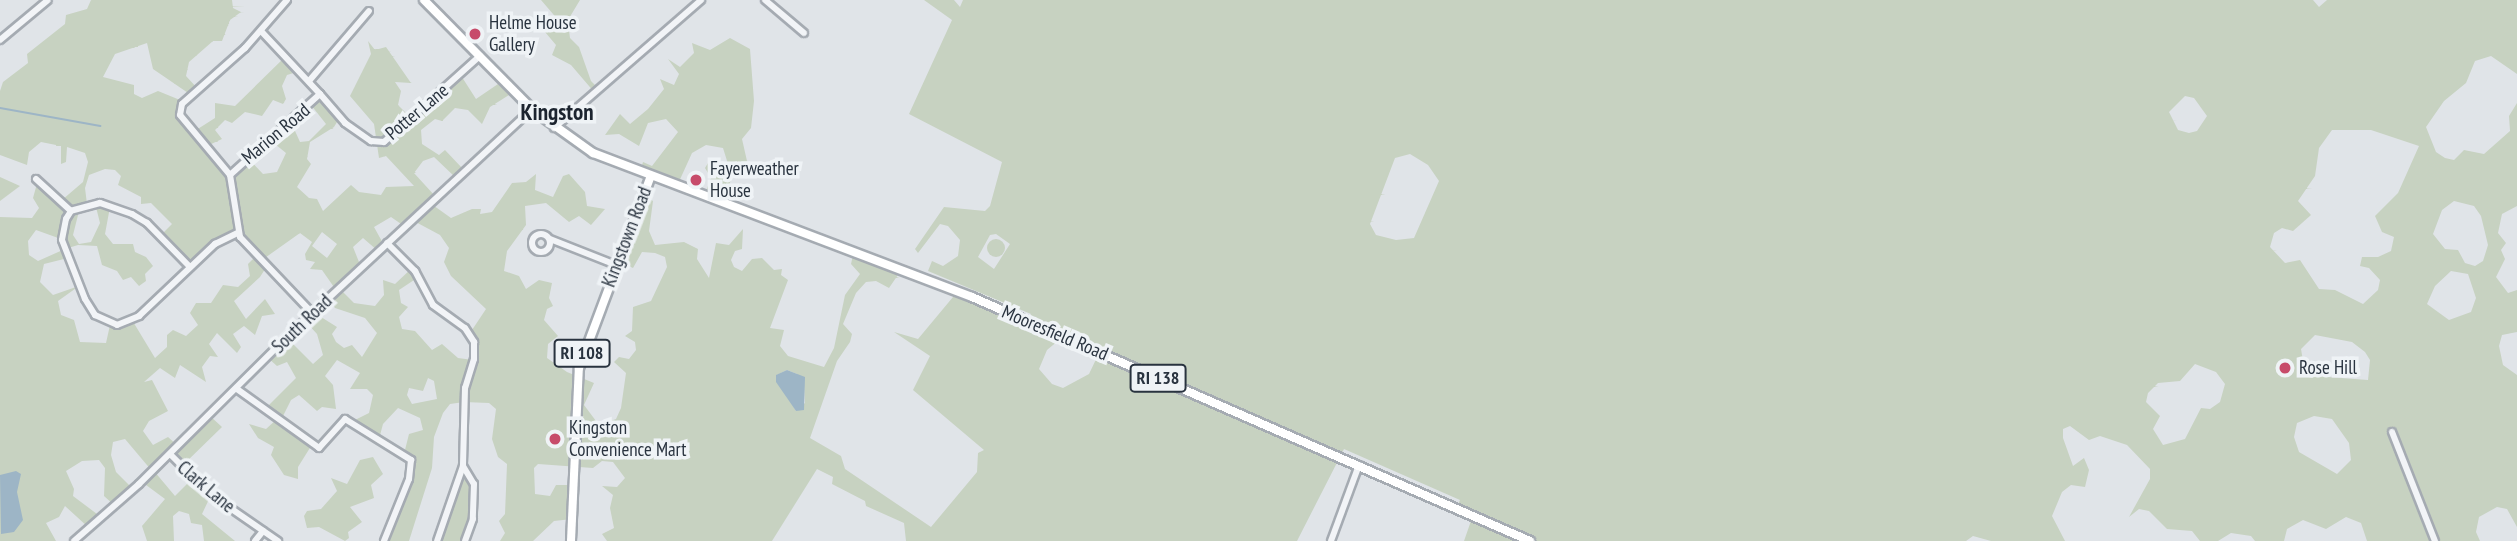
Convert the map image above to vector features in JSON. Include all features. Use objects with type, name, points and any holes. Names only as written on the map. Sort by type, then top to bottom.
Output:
[{"type":"main road","name":"Kingstown Road","points":[[424,0],[554,128],[593,153],[650,178],[579,368],[571,541]]},
{"type":"main road","name":"Mooresfield Road","points":[[650,178],[941,285],[1530,541]]},
{"type":"street","points":[[0,40],[48,0]]},
{"type":"street","points":[[287,0],[261,31],[180,110],[183,122],[230,175],[238,233],[312,313]]},
{"type":"street","points":[[554,128],[701,0]]},
{"type":"street","points":[[765,0],[804,33]]},
{"type":"street","points":[[309,81],[369,11]]},
{"type":"street","name":"Marion Road","points":[[230,175],[320,94],[261,31]]},
{"type":"street","name":"Potter Lane","points":[[320,94],[357,132],[371,141],[384,142],[480,56]]},
{"type":"street","name":"South Road","points":[[74,541],[170,454],[312,313],[532,109]]},
{"type":"street","points":[[36,179],[71,211]]},
{"type":"street","points":[[71,211],[100,204],[132,214],[153,228],[190,267]]},
{"type":"street","points":[[71,211],[62,240],[90,309],[102,320],[117,325],[131,320],[215,244],[238,233]]},
{"type":"street","points":[[550,239],[616,265]]},
{"type":"street","points":[[387,243],[415,271],[433,305],[464,328],[474,342],[474,359],[465,388],[463,466],[437,541]]},
{"type":"street","points":[[237,389],[319,448],[345,419],[411,460],[409,479],[384,541]]},
{"type":"street","points":[[2392,432],[2435,541]]},
{"type":"street","name":"Clark Lane","points":[[170,454],[210,494],[278,541]]},
{"type":"street","points":[[1331,541],[1359,465]]},
{"type":"street","points":[[463,466],[474,484],[473,519],[465,541]]},
{"type":"street","points":[[255,541],[263,531]]},
{"type":"green space","points":[[91,0],[232,0],[233,8],[241,12],[230,20],[222,41],[213,41],[189,62],[186,76],[198,89],[191,95],[153,69],[147,43],[115,54],[103,77],[134,85],[134,94],[142,98],[158,91],[180,100],[180,113],[193,132],[215,118],[215,103],[235,106],[286,56],[300,71],[287,75],[282,86],[286,99],[283,104],[273,100],[262,116],[245,112],[232,123],[225,120],[215,130],[222,139],[207,146],[229,174],[248,158],[263,174],[277,172],[286,153],[270,140],[291,122],[300,142],[309,141],[326,124],[311,105],[320,94],[340,117],[334,127],[310,142],[307,159],[311,164],[297,187],[309,198],[317,199],[323,211],[351,185],[359,192],[381,195],[386,187],[414,186],[386,156],[379,158],[374,124],[350,96],[371,54],[368,41],[375,50],[386,47],[411,83],[395,82],[401,91],[398,105],[411,118],[460,74],[476,99],[498,84],[509,95],[490,107],[482,124],[468,110],[455,108],[442,121],[435,119],[421,130],[422,144],[439,155],[445,150],[463,169],[455,177],[434,157],[423,161],[414,173],[435,196],[430,203],[451,218],[472,209],[481,209],[480,214],[492,212],[512,183],[526,182],[536,174],[535,190],[553,197],[563,176],[569,174],[585,192],[587,206],[605,209],[591,225],[579,216],[569,222],[546,203],[525,206],[526,225],[507,251],[504,271],[519,276],[526,289],[539,280],[552,283],[549,298],[553,306],[547,309],[544,320],[558,336],[548,344],[547,358],[567,372],[594,383],[584,405],[599,425],[616,419],[621,408],[626,373],[614,362],[619,357],[629,359],[636,350],[635,342],[625,336],[632,331],[633,307],[651,301],[667,267],[665,257],[655,253],[642,252],[633,268],[620,262],[643,195],[653,201],[649,231],[655,245],[684,242],[698,249],[697,259],[709,278],[716,243],[729,245],[743,229],[742,249],[735,251],[731,260],[734,267],[742,271],[752,259],[762,258],[774,270],[782,269],[781,275],[788,280],[770,328],[784,330],[780,346],[788,356],[824,367],[834,348],[845,295],[860,274],[851,264],[853,255],[902,269],[889,288],[876,281],[866,282],[856,293],[843,324],[852,334],[850,342],[837,361],[810,438],[841,456],[845,469],[931,527],[977,472],[978,453],[984,450],[913,390],[930,356],[894,332],[918,339],[958,291],[1029,319],[1031,314],[928,271],[932,261],[943,266],[958,256],[960,240],[948,226],[940,224],[918,253],[915,249],[944,207],[985,211],[990,206],[1002,162],[909,114],[952,20],[924,0],[954,0],[960,7],[963,0],[2313,0],[2319,7],[2327,0],[2517,0],[2517,74],[2491,56],[2475,61],[2466,83],[2444,101],[2426,127],[2436,152],[2445,158],[2454,160],[2464,150],[2484,154],[2510,131],[2509,116],[2517,103],[2517,206],[2502,214],[2498,233],[2506,243],[2501,250],[2505,259],[2496,277],[2508,293],[2517,290],[2517,332],[2502,335],[2499,346],[2503,365],[2517,375],[2517,527],[2507,509],[2497,507],[2479,517],[2476,532],[2480,541],[2367,541],[2361,523],[2346,517],[2326,529],[2303,520],[2287,529],[2284,541],[2255,541],[2251,536],[2231,533],[2218,541],[2200,541],[2192,531],[2167,529],[2149,511],[2139,509],[2129,517],[2150,479],[2150,469],[2127,445],[2100,436],[2089,440],[2070,426],[2063,429],[2063,438],[2073,466],[2084,458],[2089,470],[2085,487],[2071,485],[2062,492],[2052,516],[2065,541],[1991,541],[1973,536],[1966,541],[1464,541],[1472,518],[1455,511],[1460,500],[1344,449],[1297,541],[906,541],[904,523],[866,506],[865,501],[832,484],[833,477],[817,469],[772,541],[607,541],[602,534],[614,528],[610,508],[613,495],[602,486],[617,487],[625,478],[613,462],[602,461],[593,468],[538,464],[534,468],[535,494],[550,496],[556,485],[573,485],[572,519],[554,521],[533,541],[500,541],[505,533],[499,521],[505,514],[507,464],[498,457],[492,439],[496,409],[489,403],[464,402],[450,404],[443,413],[434,437],[432,468],[409,541],[384,541],[413,466],[404,454],[409,434],[423,430],[420,418],[398,408],[383,424],[379,439],[351,422],[369,413],[373,395],[367,389],[350,389],[360,373],[337,360],[325,376],[333,385],[336,409],[322,407],[317,411],[299,395],[291,400],[281,420],[313,443],[298,467],[298,479],[284,475],[271,455],[274,447],[258,438],[249,424],[266,429],[277,419],[265,409],[296,378],[287,362],[277,366],[268,358],[286,337],[313,364],[323,355],[317,334],[305,321],[313,312],[337,327],[332,334],[336,342],[344,348],[352,345],[362,357],[377,333],[365,318],[335,308],[328,299],[336,290],[322,270],[310,269],[315,262],[306,260],[305,254],[312,242],[300,233],[262,260],[267,266],[260,277],[234,301],[246,319],[265,299],[275,314],[262,316],[255,335],[244,326],[233,334],[241,347],[237,353],[217,333],[209,344],[218,357],[210,356],[202,367],[206,382],[180,365],[175,378],[160,368],[144,382],[152,380],[168,411],[149,421],[143,431],[153,445],[168,437],[178,446],[210,416],[222,427],[182,466],[170,454],[154,471],[175,496],[193,478],[211,495],[202,514],[235,541],[204,541],[202,525],[191,523],[189,514],[179,511],[173,516],[174,541],[147,541],[142,526],[165,499],[142,482],[152,471],[125,439],[113,442],[111,455],[116,472],[133,489],[114,505],[104,496],[105,468],[99,460],[82,461],[66,471],[74,489],[73,496],[101,517],[88,527],[65,506],[59,517],[46,523],[56,541],[0,541],[0,217],[32,218],[39,208],[33,198],[38,180],[62,200],[83,182],[88,162],[85,153],[67,147],[66,162],[61,164],[61,146],[41,142],[29,152],[27,165],[0,155],[0,91],[3,82],[28,63],[27,54],[65,24],[66,15],[87,9]],"holes":[[[2185,96],[2194,98],[2207,116],[2197,131],[2189,133],[2178,130],[2169,112]],[[2332,130],[2371,130],[2419,146],[2398,193],[2375,216],[2382,232],[2394,237],[2391,251],[2378,257],[2362,257],[2360,266],[2369,268],[2380,280],[2378,290],[2363,304],[2335,290],[2319,289],[2300,260],[2285,263],[2270,247],[2274,233],[2282,228],[2293,231],[2311,215],[2298,201],[2315,176],[2319,148]],[[1410,154],[1428,165],[1439,181],[1414,238],[1396,240],[1376,235],[1370,224],[1395,158]],[[105,169],[115,170],[121,176],[118,185],[141,197],[141,204],[151,203],[172,224],[161,235],[192,265],[225,237],[239,234],[256,256],[248,264],[250,276],[238,287],[223,285],[211,303],[196,303],[190,313],[198,325],[186,336],[173,330],[167,335],[167,347],[155,358],[132,320],[110,325],[106,343],[80,342],[74,320],[61,315],[58,301],[79,286],[53,295],[40,282],[44,264],[68,258],[65,249],[78,245],[97,246],[102,265],[117,271],[123,280],[131,277],[139,286],[146,281],[145,274],[153,266],[146,257],[135,252],[133,244],[113,244],[105,234],[110,207],[95,203],[100,223],[91,242],[79,244],[73,235],[80,207],[87,204],[85,188],[89,175]],[[2454,201],[2474,206],[2481,216],[2488,245],[2483,261],[2475,266],[2465,263],[2458,250],[2445,249],[2433,234],[2442,210]],[[391,217],[404,226],[412,220],[440,235],[449,248],[444,262],[451,276],[486,309],[470,333],[473,360],[458,358],[442,344],[432,350],[415,331],[402,329],[399,317],[408,307],[401,303],[399,290],[417,278],[412,268],[395,284],[383,280],[384,295],[375,306],[354,303],[339,288],[361,267],[353,247],[363,238],[378,251],[384,245],[374,227]],[[36,230],[61,239],[65,249],[38,261],[29,255],[28,241]],[[322,232],[337,244],[327,258],[312,246]],[[996,234],[1010,244],[994,269],[978,257],[990,235]],[[2451,271],[2468,274],[2476,298],[2471,312],[2449,320],[2427,304],[2435,286]],[[1065,335],[1100,351],[1089,374],[1063,388],[1052,384],[1039,369],[1047,350]],[[2315,335],[2352,342],[2365,352],[2370,360],[2368,380],[2328,377],[2304,367],[2301,349]],[[2195,364],[2216,372],[2225,384],[2220,402],[2210,409],[2201,408],[2185,439],[2163,445],[2153,429],[2160,416],[2146,402],[2148,393],[2158,383],[2180,381]],[[787,370],[797,374],[804,385],[805,403],[796,411],[777,375]],[[428,378],[434,381],[437,399],[412,404],[407,395],[409,388],[423,391]],[[2314,416],[2332,419],[2349,443],[2351,460],[2337,474],[2299,452],[2294,437],[2297,423]]]},
{"type":"green space","points":[[541,0],[580,0],[568,20],[572,18],[578,25],[574,29],[568,23],[570,38],[579,47],[591,81],[598,88],[595,93],[571,65],[552,55],[556,45],[545,32],[551,23],[559,21]]},
{"type":"green space","points":[[730,38],[750,49],[754,101],[751,128],[742,139],[747,161],[740,172],[732,174],[725,204],[704,196],[711,178],[705,168],[708,163],[728,164],[723,148],[706,145],[692,153],[677,186],[640,172],[643,162],[652,166],[678,132],[666,119],[648,123],[639,146],[619,134],[605,135],[620,114],[630,124],[648,109],[664,89],[660,79],[674,85],[679,74],[668,59],[680,67],[694,53],[692,43],[710,50]]},
{"type":"green space","points":[[0,177],[20,186],[0,201]]},
{"type":"green space","points":[[996,239],[1002,242],[1005,248],[1002,254],[996,257],[990,254],[987,248],[990,242]]},
{"type":"green space","points":[[373,457],[383,474],[371,485],[374,498],[350,507],[362,522],[348,532],[349,538],[345,541],[319,527],[307,528],[304,516],[307,511],[321,509],[337,491],[331,478],[347,484],[360,460]]},
{"type":"green space","points":[[463,466],[473,477],[473,519],[465,541],[437,541]]},
{"type":"water","points":[[787,370],[805,377],[804,410],[796,411],[776,382],[776,375]]},
{"type":"water","points":[[16,471],[21,474],[17,492],[23,520],[14,532],[1,534],[0,475]]},
{"type":"waterway","points":[[0,108],[100,126]]},
{"type":"place","name":"Helme House Gallery","points":[[475,34]]},
{"type":"place","name":"Fayerweather House","points":[[696,180]]},
{"type":"place","name":"Rose Hill","points":[[2285,368]]},
{"type":"place","name":"Kingston Convenience Mart","points":[[555,439]]},
{"type":"district","name":"Kingston","points":[[557,112]]}]
